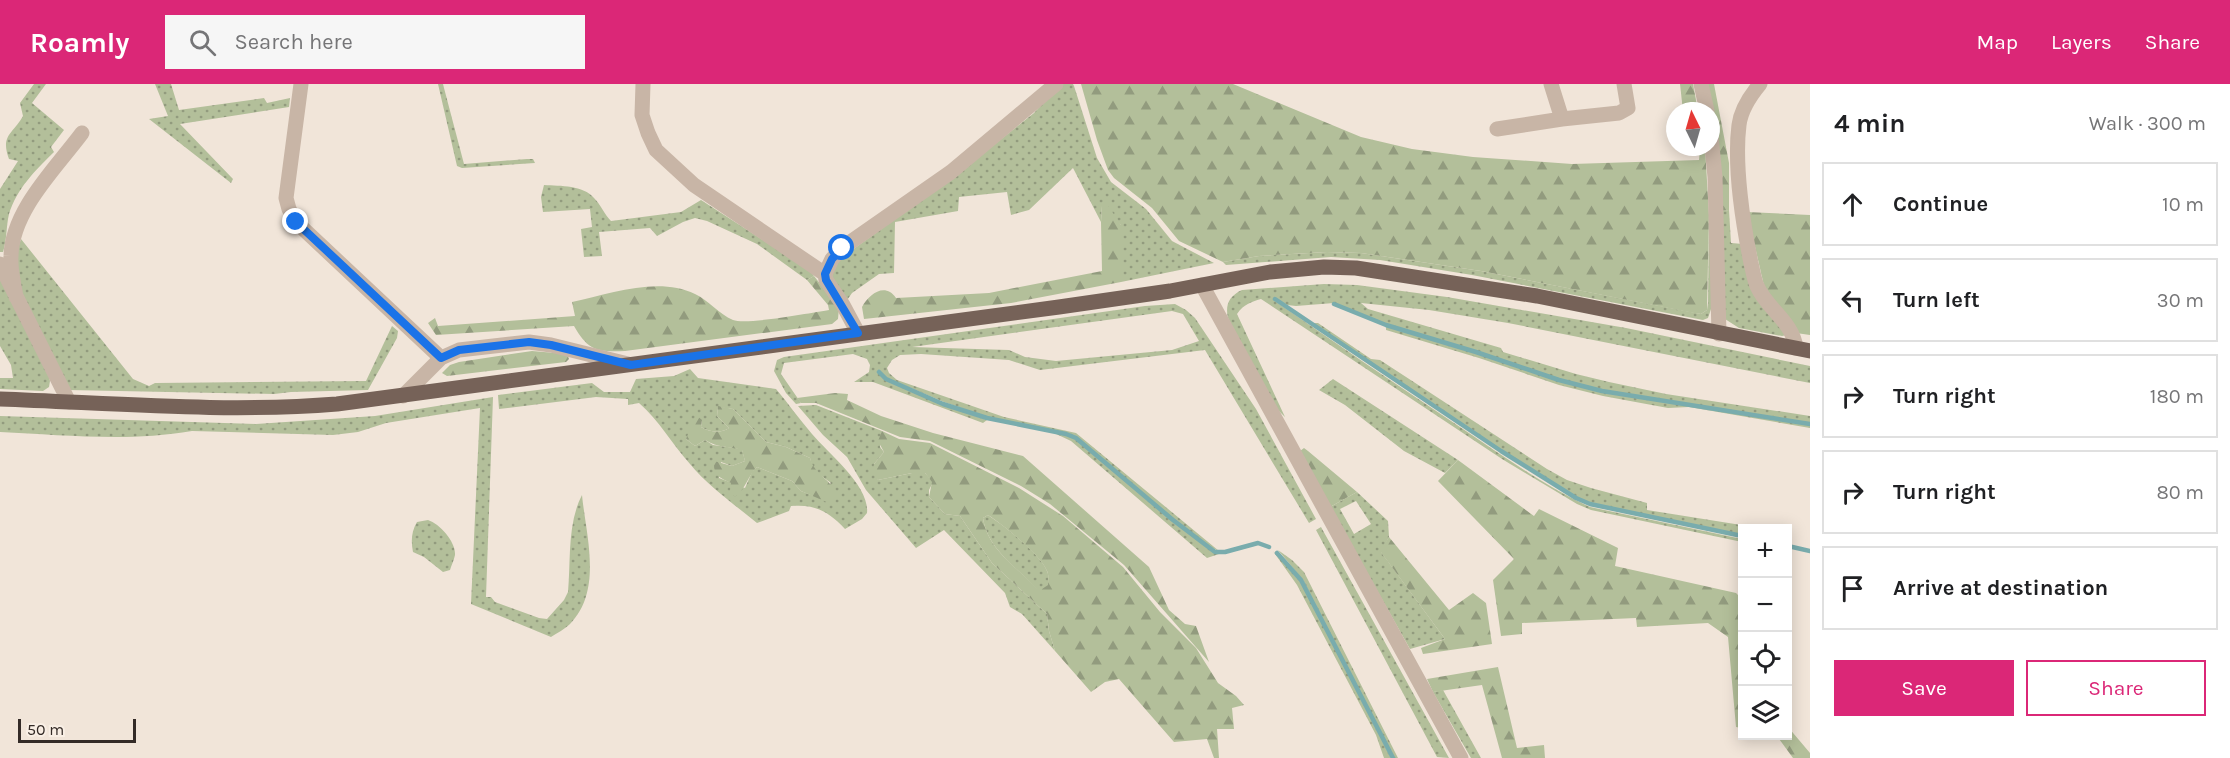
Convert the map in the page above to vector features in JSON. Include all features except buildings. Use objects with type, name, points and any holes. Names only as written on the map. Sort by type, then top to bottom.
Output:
[{"type":"main road","points":[[0,399],[155,407],[279,408],[404,396],[1070,306],[1270,272],[1324,267],[1356,268],[1537,296],[1803,349]]},
{"type":"street","points":[[301,84],[286,198],[289,209],[296,222],[441,358]]},
{"type":"street","points":[[643,84],[642,115],[656,150],[694,185],[825,274]]},
{"type":"street","points":[[858,333],[826,280],[825,274],[832,259],[842,248],[951,172],[1056,84]]},
{"type":"street","points":[[1551,84],[1562,119]]},
{"type":"street","points":[[1497,129],[1619,113],[1628,108],[1624,84]]},
{"type":"street","points":[[1701,84],[1705,102]]},
{"type":"street","points":[[1760,84],[1747,101],[1739,125],[1744,224],[1756,285],[1803,349]]},
{"type":"street","points":[[16,297],[11,258],[18,221],[31,200],[82,133]]},
{"type":"street","points":[[1713,156],[1719,333]]},
{"type":"street","points":[[0,264],[69,402]]},
{"type":"street","points":[[1202,285],[1461,758]]},
{"type":"street","points":[[404,396],[441,358],[459,350],[529,342],[551,345],[631,365]]},
{"type":"green space","points":[[34,84],[46,84],[32,103],[64,130],[51,147],[54,152],[22,188],[12,205],[3,252],[0,252],[0,189],[18,161],[9,159],[7,140],[23,116],[20,103]]},
{"type":"green space","points":[[155,84],[171,84],[179,110],[264,98],[267,103],[290,98],[289,107],[180,124],[233,179],[231,183],[149,119],[168,116]]},
{"type":"green space","points":[[438,84],[443,84],[464,164],[527,159],[533,159],[535,163],[462,168],[457,166]]},
{"type":"green space","points":[[1060,84],[1073,84],[1097,158],[1111,182],[1146,209],[1172,241],[1214,263],[1121,282],[1121,225],[1102,206],[1101,222],[1073,168],[1029,210],[1011,215],[1007,192],[959,197],[958,211],[895,222],[894,273],[879,274],[852,293],[845,303],[833,279],[834,263],[951,179],[1034,113]]},
{"type":"green space","points":[[1081,84],[1233,84],[1361,137],[1412,149],[1473,157],[1572,164],[1699,160],[1699,156],[1706,156],[1709,215],[1707,310],[1701,314],[1694,313],[1481,271],[1361,253],[1327,252],[1259,256],[1223,262],[1179,241],[1152,208],[1114,178],[1108,170]]},
{"type":"green space","points":[[1680,84],[1693,84],[1696,102],[1682,102]]},
{"type":"green space","points":[[1705,84],[1714,84],[1717,102],[1708,102]]},
{"type":"green space","points":[[1720,116],[1729,163],[1729,210],[1720,211]]},
{"type":"green space","points":[[544,185],[571,187],[584,191],[596,201],[611,221],[681,212],[701,200],[809,270],[814,276],[807,280],[757,244],[707,221],[695,218],[657,236],[650,228],[599,232],[602,256],[584,257],[581,229],[592,227],[590,209],[543,212],[541,197]]},
{"type":"green space","points":[[1107,204],[1121,225],[1121,282],[1011,303],[864,319],[862,307],[865,302],[873,294],[882,290],[892,293],[896,298],[989,293],[1102,271],[1102,206]]},
{"type":"green space","points":[[1729,210],[1731,243],[1743,244],[1787,335],[1739,328],[1725,319],[1720,211]]},
{"type":"green space","points":[[1747,212],[1810,215],[1810,335],[1796,333],[1765,290]]},
{"type":"green space","points":[[1709,215],[1713,303],[1708,318],[1703,320],[1472,275],[1380,260],[1331,257],[1226,265],[1223,262],[1259,256],[1327,252],[1361,253],[1481,271],[1701,314],[1707,310],[1708,303]]},
{"type":"green space","points":[[21,239],[133,379],[149,386],[155,383],[366,381],[392,326],[398,331],[397,338],[368,390],[274,394],[68,390],[21,298],[13,263]]},
{"type":"green space","points":[[0,274],[47,368],[49,387],[43,391],[0,389],[0,378],[13,378],[11,365],[0,346]]},
{"type":"green space","points":[[814,276],[839,308],[838,319],[832,324],[625,351],[595,348],[584,341],[574,326],[436,335],[428,323],[435,318],[438,326],[575,316],[572,302],[618,291],[650,287],[681,289],[695,294],[733,320],[765,320],[829,310],[828,305],[807,280]]},
{"type":"green space","points":[[1324,284],[1357,285],[1447,297],[1626,328],[1810,366],[1810,383],[1508,323],[1429,310],[1361,303],[1368,309],[1501,348],[1503,352],[1576,374],[1666,394],[1810,416],[1810,423],[1602,390],[1559,379],[1386,324],[1334,303],[1296,306],[1287,305],[1275,298],[1275,301],[1489,447],[1539,479],[1590,507],[1738,538],[1738,541],[1591,510],[1502,459],[1261,299],[1251,302],[1237,314],[1285,417],[1272,404],[1228,318],[1227,309],[1231,298],[1242,290]]},
{"type":"green space","points":[[1175,304],[1195,318],[1256,409],[1316,519],[1309,523],[1205,350],[1040,370],[1009,360],[921,354],[900,355],[892,360],[887,368],[897,380],[1004,417],[1076,433],[1219,551],[1210,547],[1173,519],[1077,437],[988,417],[944,402],[887,378],[880,372],[886,380],[943,405],[987,420],[983,423],[873,382],[854,382],[869,372],[870,365],[867,359],[853,354],[784,363],[781,374],[801,403],[796,404],[786,393],[774,371],[777,360],[784,357],[1145,306]],"holes":[[[1172,311],[1183,314],[1199,341],[1172,350],[1056,361],[1025,357],[1009,350],[912,347]]]},
{"type":"green space","points":[[1312,323],[1318,323],[1371,359],[1380,360],[1567,480],[1647,503],[1647,510],[1738,524],[1738,534],[1591,503],[1577,497],[1493,445]]},
{"type":"green space","points":[[1386,326],[1476,352],[1558,381],[1603,392],[1810,425],[1810,428],[1689,407],[1668,408],[1603,396],[1559,385],[1386,330]]},
{"type":"green space","points":[[532,351],[567,354],[569,359],[566,362],[447,376],[442,373],[450,365],[459,362]]},
{"type":"green space","points":[[690,369],[698,378],[776,389],[812,434],[847,470],[862,492],[867,513],[862,519],[845,529],[821,510],[807,506],[791,506],[789,511],[757,523],[705,480],[646,410],[639,403],[628,405],[628,399],[596,397],[499,409],[498,395],[592,383],[604,392],[630,392],[636,379],[674,376]],"holes":[[[718,407],[733,409],[766,442],[786,447],[810,458],[813,470],[831,483],[814,496],[801,491],[792,481],[757,467],[752,472],[745,488],[719,478],[721,462],[732,466],[745,461],[742,449],[713,445],[705,440],[695,446],[686,439],[702,420],[701,427],[708,430],[715,432],[726,430],[729,428],[717,416]]]},
{"type":"green space","points":[[1333,379],[1458,460],[1445,473],[1404,451],[1345,405],[1319,390]]},
{"type":"green space","points":[[835,393],[848,394],[847,400],[881,416],[933,433],[1023,456],[1149,567],[1169,610],[1185,624],[1196,626],[1209,662],[1124,565],[1050,504],[1021,486],[930,441],[900,437],[816,403],[801,403],[797,398]]},
{"type":"green space","points":[[493,397],[486,597],[547,619],[568,592],[570,542],[577,506],[582,495],[590,562],[586,595],[580,610],[570,624],[551,637],[471,604],[480,408],[386,423],[358,432],[333,435],[192,431],[144,436],[96,437],[0,432],[0,416],[256,424],[375,416]]},
{"type":"green space","points":[[816,405],[882,431],[880,447],[884,452],[874,464],[878,480],[912,473],[925,473],[933,482],[929,490],[929,497],[945,514],[960,516],[992,563],[1047,614],[1055,651],[1022,614],[1010,607],[1005,593],[944,530],[916,548],[866,490],[847,457],[823,435],[798,406]]},
{"type":"green space","points":[[718,406],[733,409],[766,442],[786,447],[810,458],[816,470],[832,487],[836,500],[829,503],[801,491],[792,481],[757,467],[735,497],[730,491],[731,483],[720,478],[716,473],[714,461],[732,466],[745,461],[742,450],[719,446],[705,440],[695,446],[686,439],[696,415],[702,420],[701,427],[708,430],[719,432],[729,428],[717,416]]},
{"type":"green space","points":[[882,431],[899,439],[930,443],[1019,488],[1063,516],[1123,567],[1160,612],[1196,648],[1218,683],[1244,705],[1232,708],[1234,729],[1217,729],[1219,758],[1214,758],[1207,739],[1174,742],[1119,679],[1105,682],[1091,692],[1055,651],[1047,614],[992,563],[960,516],[945,514],[929,497],[932,482],[925,473],[912,473],[878,480],[873,472],[874,464],[884,452],[878,441]],"holes":[[[988,515],[1020,540],[1043,564],[1048,572],[1048,585],[1039,591],[997,549],[986,530],[983,518]]]},
{"type":"green space","points":[[1054,433],[1076,439],[1172,521],[1219,554],[1207,558],[1071,441]]},
{"type":"green space","points":[[1304,448],[1357,492],[1330,507],[1300,451]]},
{"type":"green space","points":[[1458,460],[1534,516],[1539,509],[1618,548],[1615,566],[1736,593],[1738,595],[1738,727],[1736,727],[1728,637],[1708,623],[1637,627],[1636,618],[1522,623],[1522,634],[1501,636],[1493,580],[1514,559],[1438,481]]},
{"type":"green space","points":[[1357,492],[1388,521],[1389,537],[1381,552],[1445,639],[1410,649],[1330,507]],"holes":[[[1356,501],[1371,524],[1354,534],[1340,509]]]},
{"type":"green space","points":[[988,515],[1037,556],[1048,572],[1049,585],[1039,592],[997,549],[986,530],[983,518]]},
{"type":"green space","points":[[428,520],[442,529],[453,545],[455,555],[450,570],[443,572],[424,557],[413,552],[412,537],[415,526],[417,522]]},
{"type":"green space","points":[[1321,527],[1449,758],[1437,757],[1316,530]]},
{"type":"green space","points":[[1389,537],[1449,610],[1473,593],[1486,603],[1492,644],[1423,654],[1421,648],[1445,639],[1380,551]]},
{"type":"green space","points":[[1278,550],[1304,572],[1398,758],[1394,758],[1303,580]]},
{"type":"green space","points":[[1273,551],[1301,582],[1391,758],[1384,758],[1376,735],[1297,585]]},
{"type":"green space","points":[[1498,667],[1517,748],[1544,745],[1545,758],[1502,758],[1482,685],[1433,692],[1427,679]]},
{"type":"green space","points":[[1443,690],[1481,758],[1471,758],[1433,692]]},
{"type":"green space","points":[[1792,732],[1810,753],[1810,758],[1793,758],[1780,740],[1792,740]]},
{"type":"waterway","points":[[1275,299],[1501,451],[1576,498],[1590,504],[1738,535]]},
{"type":"waterway","points":[[1334,304],[1386,325],[1559,380],[1602,391],[1810,424]]},
{"type":"waterway","points":[[879,372],[886,379],[943,404],[987,418],[1076,438],[1173,520],[1215,552],[1225,552],[1258,543],[1269,547]]},
{"type":"waterway","points":[[1792,547],[1810,551]]},
{"type":"waterway","points":[[1277,553],[1301,580],[1393,758]]},
{"type":"route","points":[[296,222],[441,358],[459,350],[529,342],[551,345],[631,365],[858,333],[826,280],[826,268],[842,248]]}]
